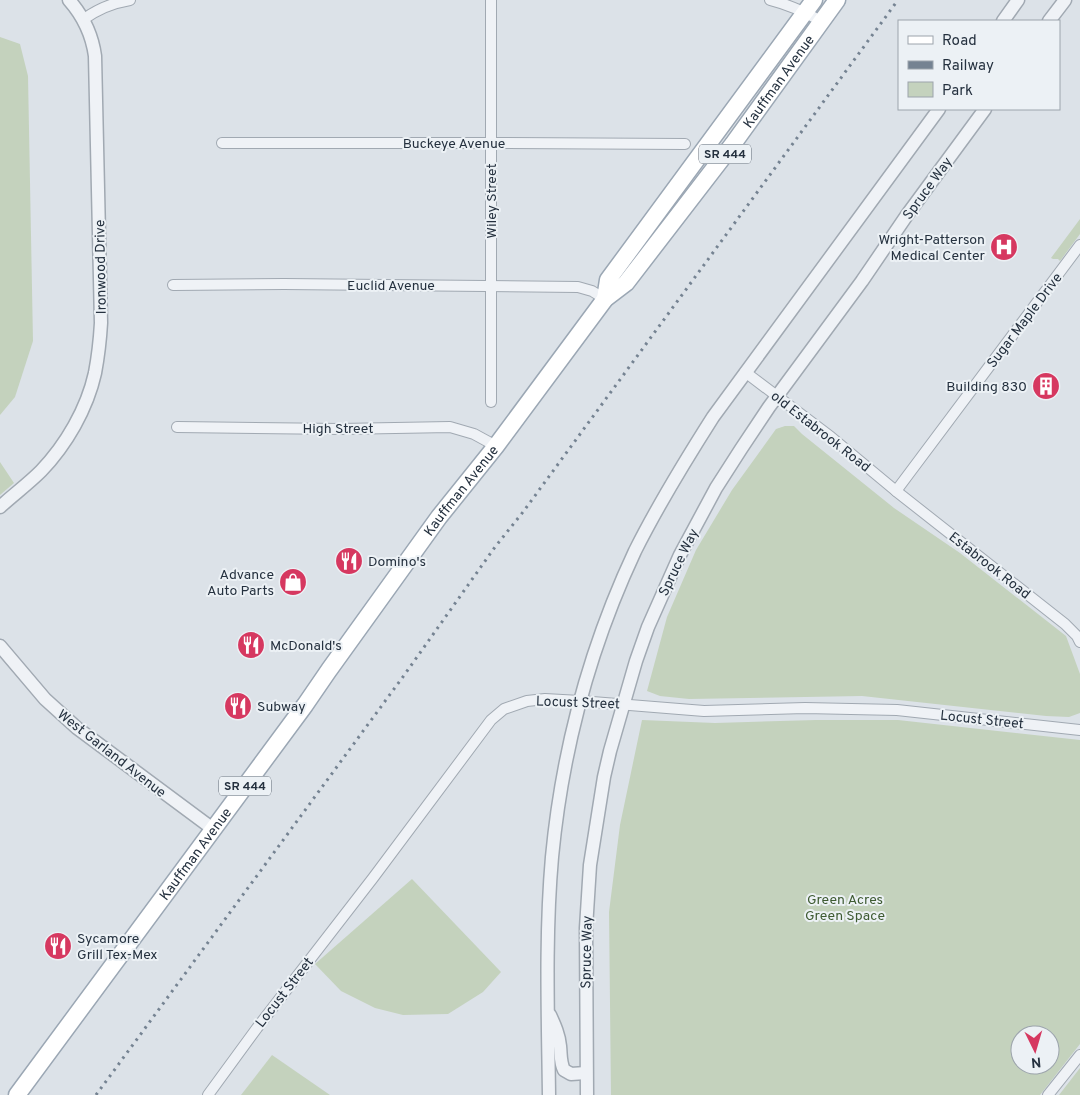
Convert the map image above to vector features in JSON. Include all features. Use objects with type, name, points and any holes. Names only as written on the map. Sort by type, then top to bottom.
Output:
[{"type":"main road","name":"Kauffman Avenue","points":[[17,1095],[305,705],[439,517],[496,446],[605,300],[626,283],[733,144],[837,0]]},
{"type":"main road","name":"Kauffman Avenue","points":[[605,300],[608,280],[810,6]]},
{"type":"street","name":"Ironwood Drive","points":[[0,507],[40,472],[62,445],[80,414],[95,374],[101,323],[95,56],[91,37],[84,19],[70,0]]},
{"type":"street","points":[[84,19],[106,5],[130,0]]},
{"type":"street","name":"Wiley Street","points":[[491,0],[491,402]]},
{"type":"street","points":[[770,0],[810,6],[821,21]]},
{"type":"street","points":[[1004,20],[1018,0]]},
{"type":"street","points":[[1050,20],[1065,0]]},
{"type":"street","points":[[549,1095],[548,929],[552,854],[561,789],[580,700],[617,592],[636,549],[679,470],[713,417],[938,110]]},
{"type":"street","name":"Spruce Way","points":[[587,1095],[586,928],[590,864],[604,777],[623,704],[648,627],[680,555],[716,488],[778,396],[984,110]]},
{"type":"street","name":"Buckeye Avenue","points":[[222,143],[491,142],[685,144]]},
{"type":"street","name":"Sugar Maple Drive","points":[[896,491],[1080,244]]},
{"type":"street","name":"Euclid Avenue","points":[[173,285],[294,284],[578,287],[592,291],[605,300]]},
{"type":"street","name":"old Estabrook Road","points":[[745,372],[831,437],[896,491]]},
{"type":"street","name":"High Street","points":[[177,427],[340,429],[450,427],[474,434],[496,446]]},
{"type":"street","name":"Estabrook Road","points":[[896,491],[1065,624],[1080,642]]},
{"type":"street","name":"West Garland Avenue","points":[[0,646],[45,699],[77,728],[213,829]]},
{"type":"street","name":"Locust Street","points":[[208,1095],[491,720],[504,709],[527,701],[545,699],[580,700],[704,711],[805,708],[897,710],[1080,730]]},
{"type":"street","points":[[548,1011],[557,1031],[561,1064],[564,1070],[572,1074],[586,1073]]},
{"type":"street","points":[[1048,1095],[1080,1055]]},
{"type":"green space","points":[[0,37],[20,44],[28,76],[33,341],[15,397],[0,415]]},
{"type":"green space","points":[[1080,219],[1080,234],[1060,261],[1051,258]]},
{"type":"green space","points":[[794,426],[894,508],[960,553],[1066,636],[1080,674],[1080,713],[1069,717],[1046,716],[862,696],[689,699],[660,696],[647,691],[667,617],[696,550],[732,490],[776,429]]},
{"type":"green space","points":[[0,462],[14,483],[0,495]]},
{"type":"green space","name":"Green Acres Green Space","points":[[642,720],[715,723],[898,720],[1080,740],[1080,1044],[1060,1070],[1060,1025],[1010,1025],[1010,1075],[1056,1075],[1040,1095],[611,1095],[609,912],[620,825]]},
{"type":"green space","points":[[412,879],[501,972],[483,992],[448,1014],[403,1015],[375,1008],[341,991],[315,964]]},
{"type":"green space","points":[[272,1055],[330,1095],[241,1095]]},
{"type":"green space","points":[[1080,1068],[1080,1095],[1059,1095]]},
{"type":"railway","points":[[96,1095],[405,674],[495,547],[523,512],[898,0]]},
{"type":"place","name":"Wright-Patterson Medical Center","points":[[1004,247]]},
{"type":"place","name":"Building 830","points":[[1046,386]]},
{"type":"place","name":"Domino's","points":[[349,561]]},
{"type":"place","name":"Advance Auto Parts","points":[[293,582]]},
{"type":"place","name":"McDonald's","points":[[251,645]]},
{"type":"place","name":"Subway","points":[[238,706]]},
{"type":"place","name":"Sycamore Grill Tex-Mex","points":[[58,946]]}]
